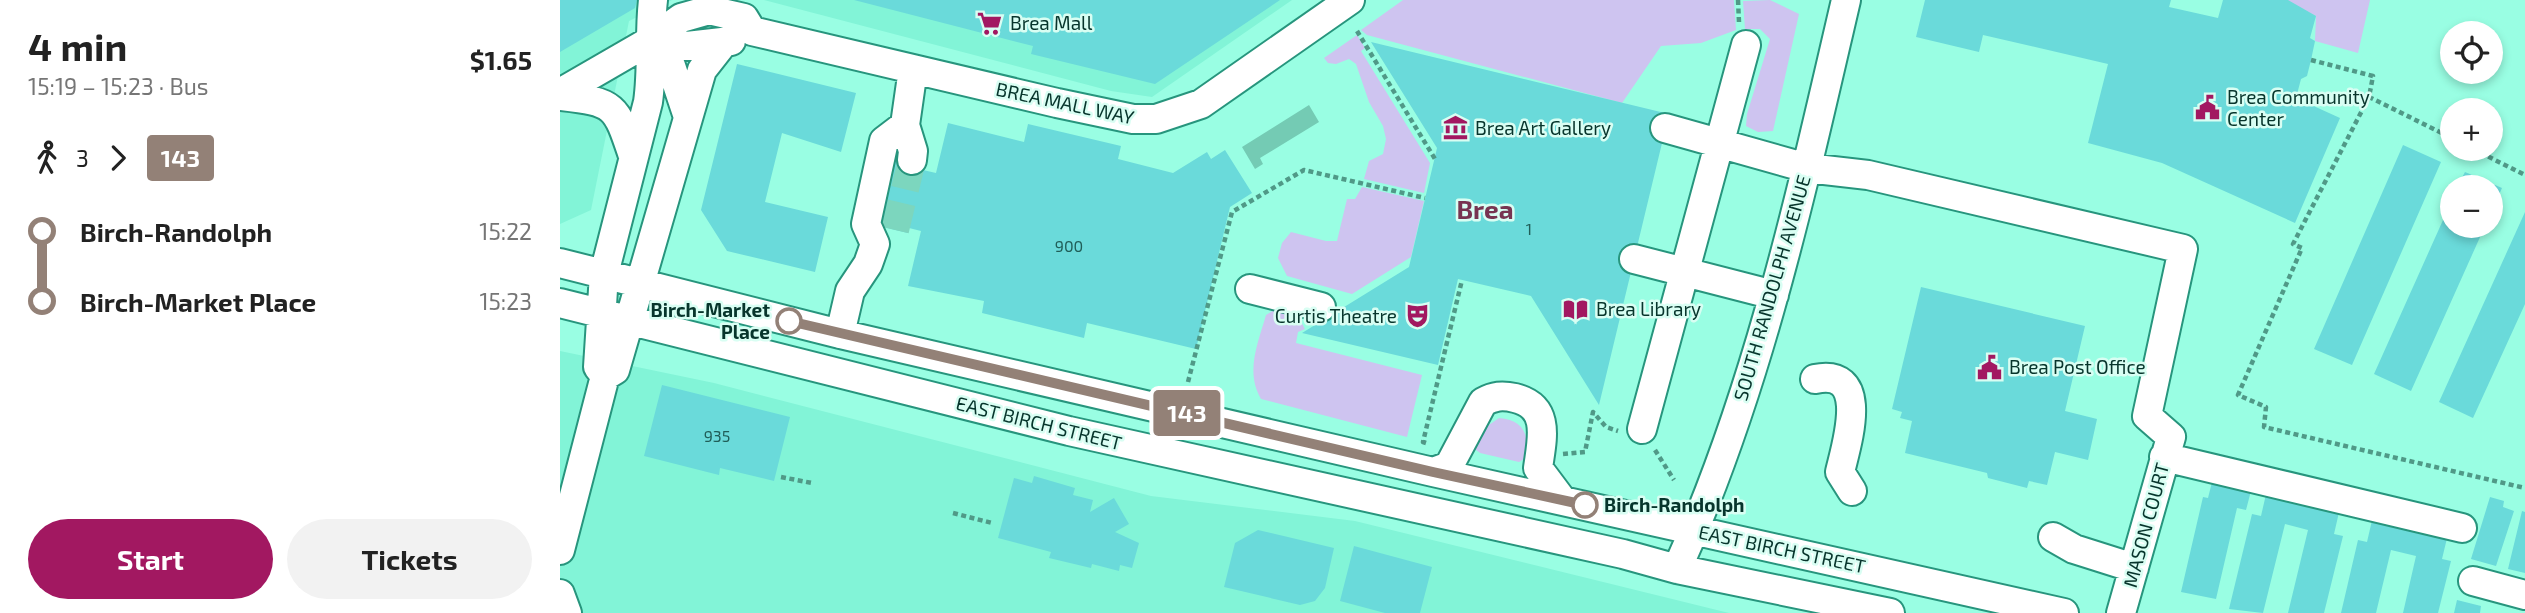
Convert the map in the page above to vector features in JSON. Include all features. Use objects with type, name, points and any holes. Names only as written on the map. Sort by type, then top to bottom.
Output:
[{"type":"street","points":[[605,376],[598,367],[604,274],[651,82],[649,42],[653,0]]},
{"type":"street","name":"BREA MALL WAY","points":[[560,95],[649,42],[703,5],[744,18],[751,30],[1133,119],[1156,119],[1201,104],[1350,0]]},
{"type":"street","name":"SOUTH RANDOLPH AVENUE","points":[[1677,569],[1694,530],[1774,295],[1846,0]]},
{"type":"street","points":[[649,42],[688,46],[724,42],[736,40],[751,30]]},
{"type":"street","points":[[649,42],[671,66],[687,114]]},
{"type":"street","points":[[560,551],[605,376],[615,370],[631,320],[687,114],[702,70],[724,42]]},
{"type":"street","points":[[1643,429],[1746,45]]},
{"type":"street","points":[[912,160],[914,152],[905,125],[914,69]]},
{"type":"street","points":[[560,95],[596,100],[610,107],[620,118],[633,156]]},
{"type":"street","points":[[840,334],[850,291],[885,237],[866,224],[884,142],[905,125]]},
{"type":"street","points":[[1665,128],[1807,168],[1889,180],[2183,249],[2147,416],[2167,447],[2462,528]]},
{"type":"street","points":[[1634,259],[1774,295]]},
{"type":"street","name":"EAST BIRCH STREET","points":[[560,263],[840,334],[1433,459],[1562,500],[2064,613]]},
{"type":"street","points":[[1250,289],[1321,307]]},
{"type":"street","name":"EAST BIRCH STREET","points":[[560,303],[1069,431],[1623,554],[1677,569],[1890,613]]},
{"type":"street","points":[[1815,379],[1825,377],[1839,383],[1848,393],[1854,410],[1840,472],[1852,491]]},
{"type":"street","points":[[1433,459],[1449,466],[1483,402],[1493,397],[1523,400],[1541,416],[1543,428],[1538,468],[1562,500]]},
{"type":"street","name":"MASON COURT","points":[[2122,613],[2167,447]]},
{"type":"street","points":[[2053,537],[2074,549],[2134,568]]},
{"type":"street","points":[[2473,581],[2525,595]]},
{"type":"street","points":[[560,594],[567,613]]},
{"type":"path","points":[[1357,31],[1434,159]]},
{"type":"path","points":[[2311,60],[2374,76],[2369,97],[2293,244],[2302,248],[2238,395],[2266,407],[2264,427],[2525,488]]},
{"type":"path","points":[[2369,97],[2440,132]]},
{"type":"path","points":[[2497,161],[2525,175]]},
{"type":"path","points":[[1188,382],[1232,212],[1304,170],[1425,198]]},
{"type":"path","points":[[1433,459],[1423,442],[1462,280]]},
{"type":"path","points":[[1559,454],[1585,452],[1593,412],[1606,427],[1629,435],[1643,429],[1674,480]]},
{"type":"path","points":[[781,477],[812,483]]},
{"type":"path","points":[[953,513],[992,523]]},
{"type":"shaded area","points":[[560,0],[672,0],[629,21],[591,210],[560,224]]},
{"type":"shaded area","points":[[764,0],[1292,0],[1152,97],[1111,91]]},
{"type":"shaded area","points":[[1403,0],[1734,0],[1736,30],[1701,43],[1661,46],[1622,103],[1367,35],[1361,30]]},
{"type":"shaded area","points":[[1770,0],[1799,14],[1773,131],[1758,132],[1746,126],[1747,114],[1770,39],[1760,29],[1745,29],[1743,1]]},
{"type":"shaded area","points":[[2284,0],[2370,0],[2358,53],[2315,41],[2316,16]]},
{"type":"shaded area","points":[[1357,35],[1365,48],[1361,51],[1430,163],[1424,193],[1364,179],[1369,161],[1383,154],[1386,139],[1383,126],[1369,102],[1356,64],[1349,59],[1336,64],[1328,63],[1324,58]]},
{"type":"shaded area","points":[[1362,187],[1424,201],[1411,257],[1352,294],[1287,276],[1278,258],[1282,243],[1291,232],[1326,241],[1337,241],[1347,199],[1355,199]]},
{"type":"shaded area","points":[[1274,310],[1298,316],[1305,329],[1298,332],[1296,343],[1422,375],[1407,437],[1261,399],[1254,378],[1254,357],[1266,315]]},
{"type":"shaded area","points":[[560,351],[714,383],[1151,496],[1355,521],[1729,613],[560,613]]},
{"type":"shaded area","points":[[1499,418],[1514,422],[1524,431],[1526,451],[1524,459],[1519,462],[1480,453],[1475,449],[1483,429]]},
{"type":"water","points":[[1309,105],[1319,122],[1260,158],[1263,164],[1255,169],[1242,147]]},
{"type":"building","points":[[560,0],[637,0],[635,8],[560,52]]},
{"type":"building","points":[[854,0],[1280,0],[1155,84],[1031,54],[1033,46]]},
{"type":"building","name":"Brea Community Center","points":[[1925,0],[2171,0],[2169,7],[2218,18],[2223,0],[2288,0],[2316,16],[2310,38],[2315,41],[2311,60],[2307,76],[2301,79],[2296,98],[2340,118],[2295,223],[2162,163],[2088,143],[2108,64],[1983,35],[1979,52],[1916,37]]},
{"type":"building","points":[[1371,42],[1669,114],[1599,405],[1531,296],[1458,279],[1438,365],[1302,333],[1409,267],[1437,148]]},
{"type":"building","points":[[737,64],[856,93],[841,152],[782,133],[765,202],[828,217],[815,272],[727,251],[701,210]]},
{"type":"building","points":[[948,123],[1024,142],[1028,124],[1121,146],[1118,159],[1173,173],[1207,152],[1211,159],[1225,150],[1252,193],[1230,207],[1196,349],[1087,323],[1084,338],[982,313],[984,301],[908,286],[921,231],[909,228],[908,233],[875,225],[892,155],[925,163],[923,170],[936,173]]},
{"type":"building","points":[[2403,145],[2441,162],[2352,365],[2314,349]]},
{"type":"building","points":[[2525,212],[2525,304],[2473,418],[2439,402]]},
{"type":"building","points":[[2440,227],[2440,238],[2480,238],[2411,391],[2374,374]]},
{"type":"building","name":"Brea Post Office","points":[[1921,287],[2085,326],[2065,411],[2097,419],[2088,460],[2055,452],[2047,485],[2029,481],[2027,488],[1988,478],[1987,473],[1905,453],[1912,421],[1900,418],[1902,412],[1892,409]]},
{"type":"building","points":[[662,385],[790,417],[774,481],[720,468],[719,475],[644,456]]},
{"type":"building","points":[[1034,476],[1075,488],[1073,495],[1093,500],[1090,512],[1114,498],[1129,524],[1115,532],[1139,543],[1132,568],[1120,565],[1119,571],[1092,564],[1091,568],[1049,558],[1051,552],[998,538],[1014,478],[1032,483]]},
{"type":"building","points":[[2213,478],[2252,487],[2246,510],[2237,508],[2216,599],[2181,592],[2203,497],[2208,498]]},
{"type":"building","points":[[2267,490],[2340,508],[2334,534],[2343,536],[2324,613],[2288,613],[2308,530],[2285,524],[2263,613],[2229,609],[2252,514],[2261,516]]},
{"type":"building","points":[[2490,497],[2504,501],[2503,507],[2514,511],[2496,566],[2471,559]]},
{"type":"building","points":[[2522,511],[2525,512],[2525,573],[2508,569]]},
{"type":"building","points":[[2373,516],[2448,534],[2442,559],[2451,561],[2438,613],[2403,613],[2416,556],[2391,550],[2376,613],[2341,613],[2358,540],[2367,542]]},
{"type":"building","points":[[1258,530],[1334,548],[1325,588],[1315,601],[1300,605],[1224,587],[1235,543]]},
{"type":"building","points":[[1354,546],[1432,567],[1420,613],[1385,613],[1340,601]]},
{"type":"building","points":[[2457,600],[2481,606],[2480,613],[2454,613]]},
{"type":"tunnel","points":[[895,230],[912,160]]},
{"type":"bus line","name":"143","points":[[789,321],[1585,505]]},
{"type":"place","name":"Brea Mall","points":[[990,23]]},
{"type":"place","name":"Brea Community Center","points":[[2207,108]]},
{"type":"place","name":"Brea Art Gallery","points":[[1455,128]]},
{"type":"place","name":"Brea Library","points":[[1576,309]]},
{"type":"place","name":"Curtis Theatre","points":[[1417,316]]},
{"type":"place","name":"Birch-Market Place","points":[[789,321]]},
{"type":"place","name":"Brea Post Office","points":[[1989,367]]},
{"type":"place","name":"Birch-Randolph","points":[[1585,505]]},
{"type":"district","name":"Brea","points":[[1485,210]]}]
